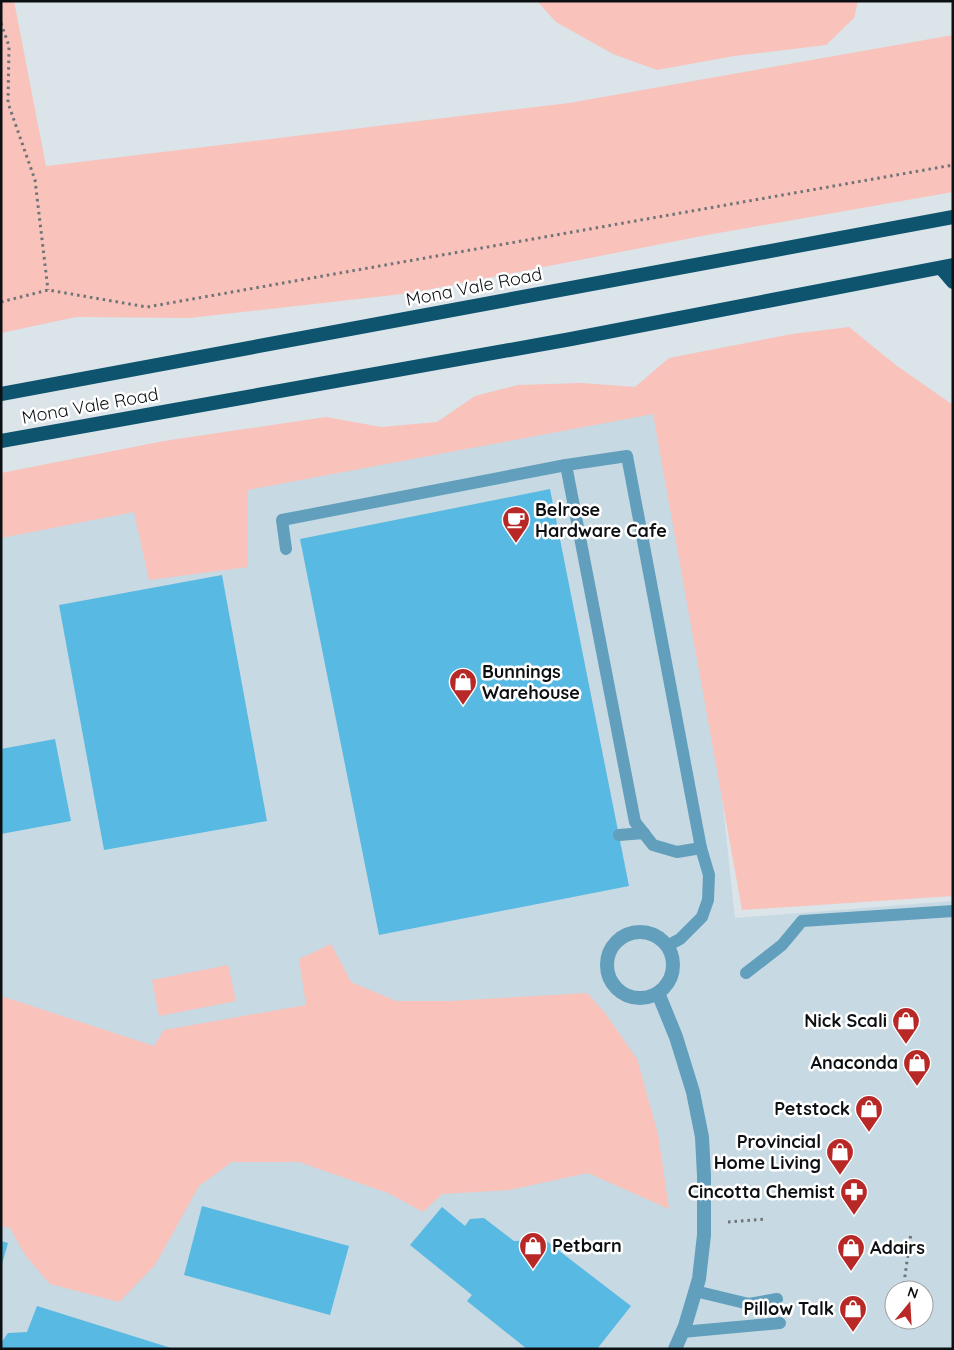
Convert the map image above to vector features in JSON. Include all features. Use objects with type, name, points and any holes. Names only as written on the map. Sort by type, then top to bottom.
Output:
[{"type":"highway","name":"Mona Vale Road","points":[[1,394],[953,217]]},
{"type":"highway","name":"Mona Vale Road","points":[[1,441],[571,339],[947,266]]},
{"type":"highway","points":[[947,266],[953,282]]},
{"type":"street","points":[[647,933],[656,936],[667,946],[672,956],[672,972],[668,982],[658,992],[638,998],[618,990],[608,972],[608,957],[612,947],[618,940],[627,934],[647,933]]},
{"type":"street","points":[[658,992],[676,1037],[693,1092],[702,1137],[704,1176],[704,1235],[699,1279],[675,1349]]},
{"type":"lane","points":[[286,549],[282,520],[566,465],[627,456],[701,848],[708,876],[708,900],[702,917],[680,939],[667,946]]},
{"type":"lane","points":[[566,465],[635,822],[653,845],[676,852],[701,848]]},
{"type":"lane","points":[[619,835],[644,833]]},
{"type":"lane","points":[[746,973],[782,945],[802,921],[953,911]]},
{"type":"lane","points":[[694,1291],[750,1304],[776,1299]]},
{"type":"lane","points":[[682,1332],[780,1323]]},
{"type":"path","points":[[1,23],[9,46],[8,103],[36,180],[48,290]]},
{"type":"path","points":[[1,302],[48,290],[147,307],[953,164]]},
{"type":"path","points":[[728,1222],[766,1218]]},
{"type":"path","points":[[904,1280],[911,1233]]},
{"type":"shaded area","points":[[1,1],[14,1],[46,166],[569,103],[953,35],[953,192],[707,235],[411,293],[189,318],[76,317],[1,333]]},
{"type":"shaded area","points":[[537,1],[858,1],[854,18],[826,45],[734,56],[657,70],[613,54],[556,22]]},
{"type":"shaded area","points":[[849,327],[897,366],[953,405],[953,896],[742,910],[653,414],[248,490],[248,567],[149,580],[134,512],[1,538],[1,473],[164,441],[326,417],[381,427],[437,422],[475,396],[518,385],[581,383],[635,387],[669,358],[792,334]]},
{"type":"shaded area","points":[[659,407],[694,537],[735,918],[953,901],[953,1349],[1,1349],[1,533]]},
{"type":"shaded area","points":[[331,944],[351,982],[396,1001],[450,1001],[587,993],[605,1013],[637,1059],[658,1134],[669,1209],[588,1173],[509,1190],[442,1194],[423,1212],[388,1193],[299,1162],[232,1162],[199,1186],[155,1265],[119,1302],[50,1284],[25,1255],[10,1228],[1,1226],[1,996],[154,1046],[164,1030],[306,1005],[299,959]]},
{"type":"shaded area","points":[[228,965],[236,1001],[159,1016],[152,980]]},
{"type":"building","name":"Bunnings Warehouse","points":[[550,489],[629,886],[379,935],[300,539]]},
{"type":"building","points":[[222,575],[267,821],[104,850],[59,605]]},
{"type":"building","points":[[55,739],[71,821],[1,834],[1,749]]},
{"type":"building","points":[[202,1206],[349,1246],[330,1315],[184,1275]]},
{"type":"building","points":[[442,1207],[465,1226],[470,1219],[484,1218],[514,1241],[545,1240],[631,1306],[597,1349],[527,1349],[467,1301],[472,1295],[410,1245]]},
{"type":"building","points":[[1,1241],[8,1243],[2,1264],[1,1264]]},
{"type":"building","points":[[37,1306],[171,1349],[6,1349],[1,1347],[1,1343],[8,1333],[27,1332]]},
{"type":"place","name":"Belrose Hardware Cafe","points":[[516,544]]},
{"type":"place","name":"Bunnings Warehouse","points":[[463,706]]},
{"type":"place","name":"Nick Scali","points":[[906,1045]]},
{"type":"place","name":"Anaconda","points":[[917,1087]]},
{"type":"place","name":"Petstock","points":[[869,1133]]},
{"type":"place","name":"Provincial Home Living","points":[[840,1176]]},
{"type":"place","name":"Cincotta Chemist","points":[[854,1216]]},
{"type":"place","name":"Petbarn","points":[[533,1270]]},
{"type":"place","name":"Adairs","points":[[851,1272]]},
{"type":"place","name":"Pillow Talk","points":[[853,1333]]}]
